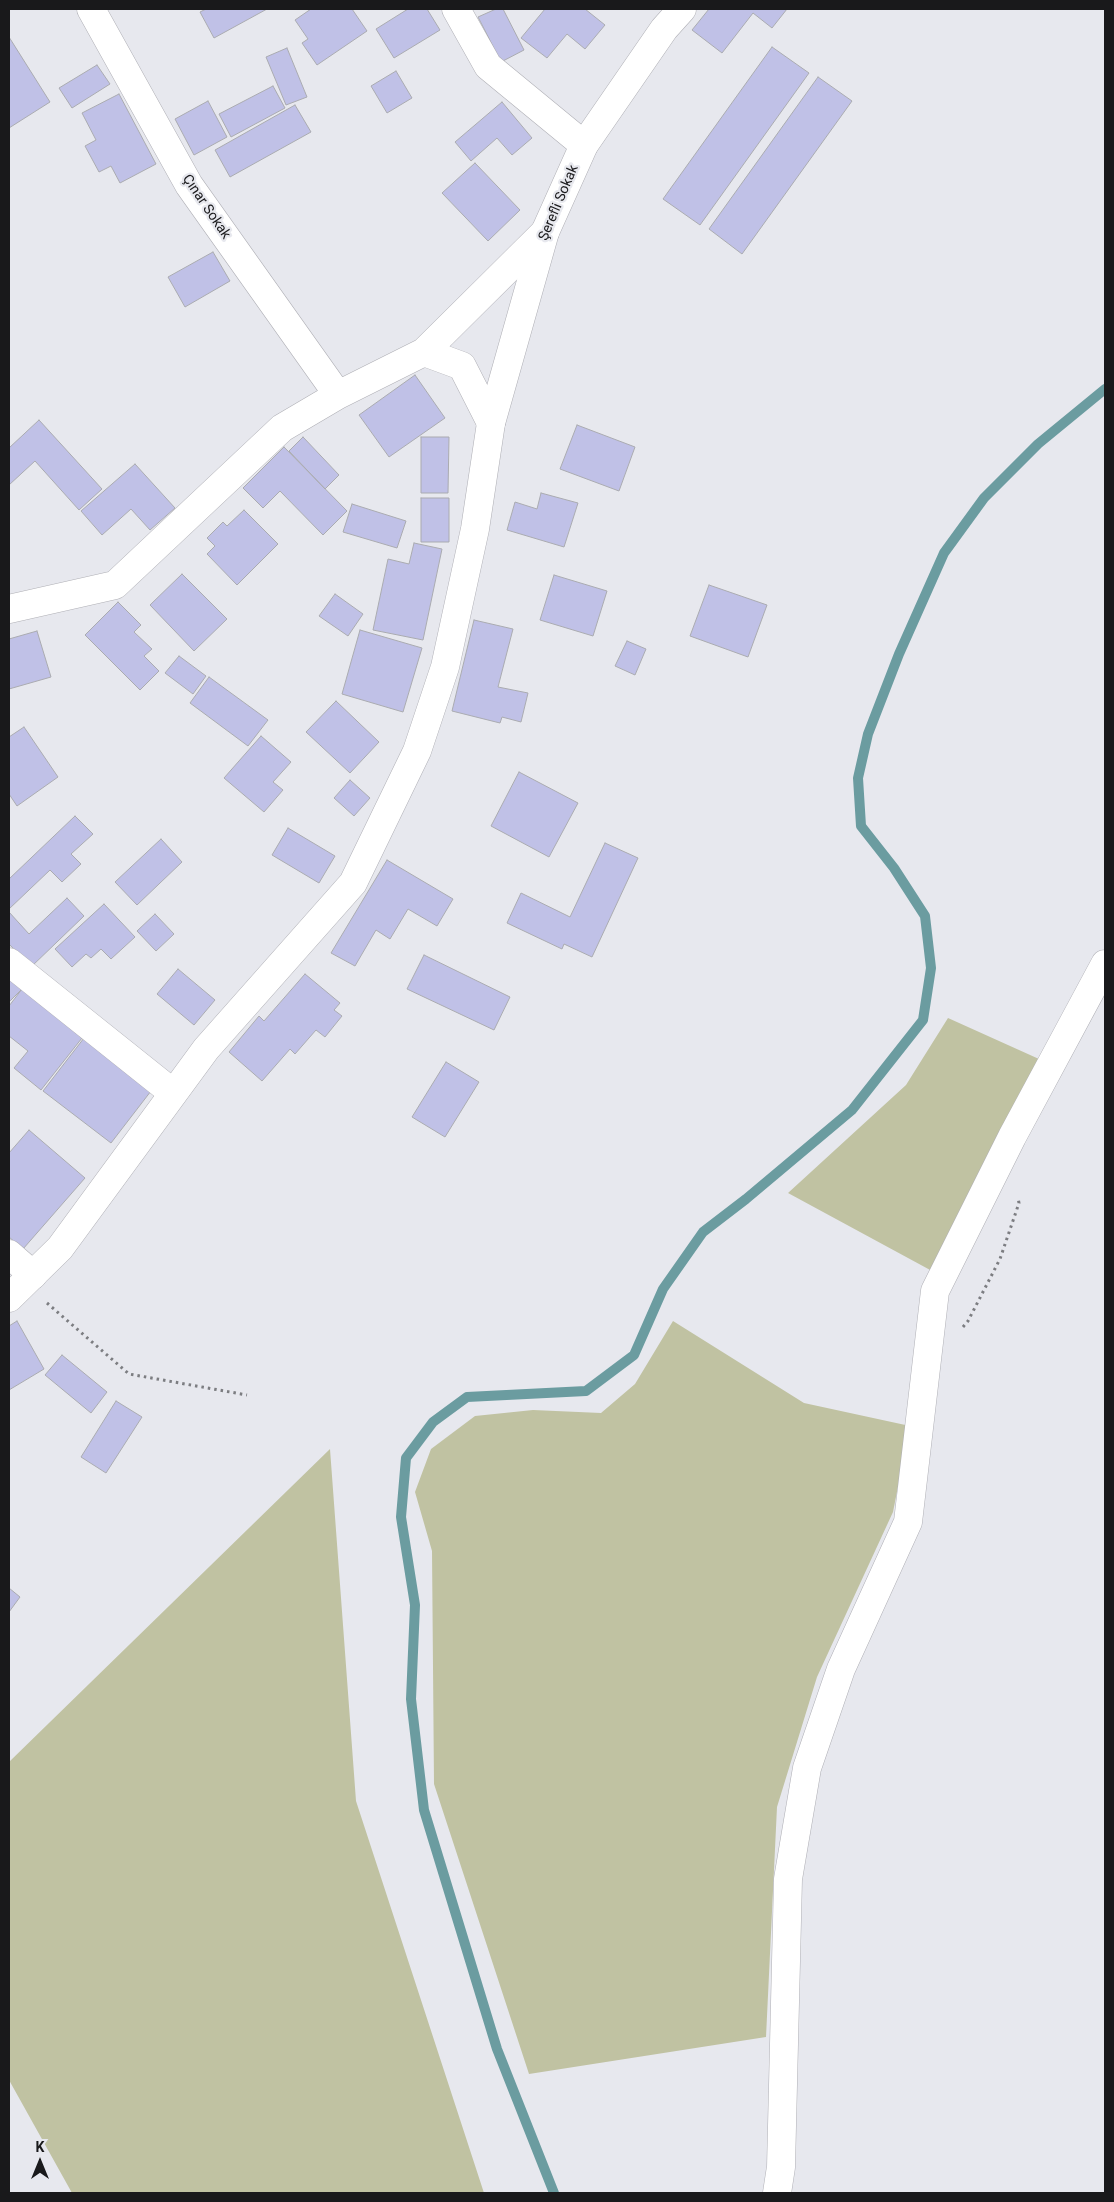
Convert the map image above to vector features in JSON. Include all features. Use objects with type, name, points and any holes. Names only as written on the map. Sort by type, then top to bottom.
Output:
[{"type":"street","name":"Çınar Sokak","points":[[91,9],[189,185],[338,394]]},
{"type":"street","points":[[456,9],[488,66],[584,145]]},
{"type":"street","name":"Şerefli Sokak","points":[[22,1285],[60,1248],[206,1048],[353,883],[418,751],[444,667],[474,529],[491,423],[546,232],[584,145],[664,29],[682,9]]},
{"type":"street","points":[[11,601],[115,585],[282,428],[338,394],[424,352],[546,232]]},
{"type":"street","points":[[424,352],[462,366],[491,423]]},
{"type":"street","points":[[9,962],[173,1093]]},
{"type":"street","points":[[777,2193],[781,2167],[788,1879],[807,1768],[841,1669],[908,1522],[934,1291],[1012,1137],[1105,964]]},
{"type":"street","points":[[9,1254],[22,1285]]},
{"type":"path","points":[[22,1285],[129,1374],[247,1395]]},
{"type":"green space","points":[[948,1018],[1039,1059],[932,1271],[788,1193],[906,1085]]},
{"type":"green space","points":[[673,1321],[804,1403],[910,1426],[893,1512],[817,1677],[777,1807],[766,2037],[529,2074],[434,1784],[432,1551],[415,1492],[431,1449],[475,1416],[533,1410],[601,1413],[635,1384]]},
{"type":"green space","points":[[330,1449],[356,1801],[484,2193],[72,2193],[9,2080],[9,1762]]},
{"type":"building","points":[[206,9],[267,9],[214,38],[200,12]]},
{"type":"building","points":[[311,9],[352,9],[367,31],[317,65],[302,43],[308,39],[295,20]]},
{"type":"building","points":[[408,9],[427,9],[440,30],[394,58],[376,29]]},
{"type":"building","points":[[496,9],[503,9],[524,50],[501,62],[478,17]]},
{"type":"building","points":[[545,9],[585,9],[605,25],[585,49],[567,34],[547,58],[521,38]]},
{"type":"building","points":[[709,9],[787,9],[772,28],[753,13],[722,53],[692,30]]},
{"type":"building","points":[[9,37],[50,102],[9,128]]},
{"type":"building","points":[[772,47],[809,73],[700,225],[663,199]]},
{"type":"building","points":[[287,48],[307,97],[286,105],[266,57]]},
{"type":"building","points":[[97,65],[110,84],[72,108],[59,88]]},
{"type":"building","points":[[396,71],[412,98],[387,113],[371,86]]},
{"type":"building","points":[[818,77],[852,101],[742,254],[709,229]]},
{"type":"building","points":[[273,86],[285,108],[231,137],[219,114]]},
{"type":"building","points":[[119,94],[156,164],[120,183],[111,166],[99,172],[85,146],[96,140],[82,113]]},
{"type":"building","points":[[208,101],[227,137],[194,155],[175,119]]},
{"type":"building","points":[[502,102],[532,138],[512,155],[497,138],[471,161],[455,142]]},
{"type":"building","points":[[295,105],[311,132],[230,177],[215,150]]},
{"type":"building","points":[[475,163],[520,210],[488,241],[442,193]]},
{"type":"building","points":[[213,252],[230,281],[185,307],[168,277]]},
{"type":"building","points":[[415,375],[445,418],[389,457],[359,415]]},
{"type":"building","points":[[39,420],[102,489],[79,510],[35,461],[9,485],[9,448]]},
{"type":"building","points":[[577,425],[635,447],[619,491],[560,469]]},
{"type":"building","points":[[303,437],[339,475],[325,489],[289,451]]},
{"type":"building","points":[[421,437],[449,437],[448,493],[421,493]]},
{"type":"building","points":[[284,447],[347,511],[323,535],[280,491],[263,508],[243,488]]},
{"type":"building","points":[[135,464],[175,508],[150,530],[131,509],[102,535],[81,511]]},
{"type":"building","points":[[541,493],[578,503],[564,547],[507,530],[515,502],[537,509]]},
{"type":"building","points":[[421,498],[449,498],[449,542],[421,542]]},
{"type":"building","points":[[352,504],[406,521],[397,548],[343,532]]},
{"type":"building","points":[[244,510],[278,544],[237,585],[207,554],[215,546],[207,538],[223,522],[227,526]]},
{"type":"building","points":[[414,543],[442,549],[423,640],[373,630],[388,559],[409,564]]},
{"type":"building","points":[[182,574],[227,619],[194,651],[150,605]]},
{"type":"building","points":[[554,575],[607,591],[593,636],[540,620]]},
{"type":"building","points":[[709,585],[767,605],[748,657],[690,636]]},
{"type":"building","points":[[335,594],[363,614],[348,636],[319,616]]},
{"type":"building","points":[[118,602],[141,625],[134,632],[152,649],[144,656],[159,671],[140,690],[85,635]]},
{"type":"building","points":[[474,620],[513,629],[498,687],[528,693],[521,722],[502,717],[500,723],[452,711]]},
{"type":"building","points":[[360,630],[422,648],[403,712],[342,694]]},
{"type":"building","points":[[37,631],[51,677],[9,689],[9,639]]},
{"type":"building","points":[[627,641],[646,649],[635,675],[615,666]]},
{"type":"building","points":[[179,656],[206,676],[193,694],[165,673]]},
{"type":"building","points":[[209,677],[268,720],[248,746],[190,703]]},
{"type":"building","points":[[336,701],[379,742],[350,773],[306,732]]},
{"type":"building","points":[[24,727],[58,777],[17,806],[9,794],[9,737]]},
{"type":"building","points":[[261,736],[291,762],[273,782],[283,790],[264,812],[224,778]]},
{"type":"building","points":[[519,772],[578,803],[549,857],[491,826]]},
{"type":"building","points":[[350,780],[370,798],[354,816],[334,798]]},
{"type":"building","points":[[75,816],[93,834],[71,854],[81,864],[62,882],[50,870],[9,909],[9,879]]},
{"type":"building","points":[[288,828],[335,856],[319,883],[272,855]]},
{"type":"building","points":[[161,839],[182,862],[137,905],[115,882]]},
{"type":"building","points":[[605,843],[638,858],[592,957],[564,944],[562,949],[507,923],[521,893],[570,917]]},
{"type":"building","points":[[387,860],[453,899],[437,926],[408,909],[390,939],[376,930],[355,966],[331,953]]},
{"type":"building","points":[[67,898],[84,916],[31,967],[9,944],[9,912],[29,934]]},
{"type":"building","points":[[104,904],[135,937],[111,959],[101,949],[91,958],[86,954],[72,967],[55,949]]},
{"type":"building","points":[[155,914],[174,934],[156,951],[137,931]]},
{"type":"building","points":[[424,955],[510,997],[494,1030],[407,989]]},
{"type":"building","points":[[178,969],[215,1000],[194,1025],[157,994]]},
{"type":"building","points":[[305,974],[340,1003],[334,1010],[342,1016],[325,1037],[316,1030],[295,1054],[290,1049],[262,1081],[229,1052],[259,1016],[264,1021]]},
{"type":"building","points":[[9,977],[22,989],[9,1002]]},
{"type":"building","points":[[22,989],[82,1038],[41,1090],[14,1068],[28,1051],[9,1036],[9,1006]]},
{"type":"building","points":[[84,1038],[151,1091],[111,1143],[43,1091]]},
{"type":"building","points":[[446,1062],[479,1082],[445,1137],[412,1117]]},
{"type":"building","points":[[29,1130],[85,1178],[23,1249],[9,1237],[9,1153]]},
{"type":"building","points":[[17,1321],[44,1369],[9,1390],[9,1326]]},
{"type":"building","points":[[62,1355],[107,1392],[91,1413],[45,1375]]},
{"type":"building","points":[[116,1401],[142,1417],[106,1473],[81,1457]]},
{"type":"building","points":[[9,1588],[20,1597],[9,1612]]},
{"type":"waterway","points":[[554,2193],[497,2049],[424,1810],[411,1699],[415,1605],[401,1517],[406,1458],[433,1422],[467,1397],[586,1391],[634,1355],[663,1289],[703,1232],[746,1199],[852,1110],[923,1020],[931,968],[925,916],[894,868],[861,826],[858,778],[868,734],[899,654],[944,553],[984,498],[1038,444],[1105,389]]}]
